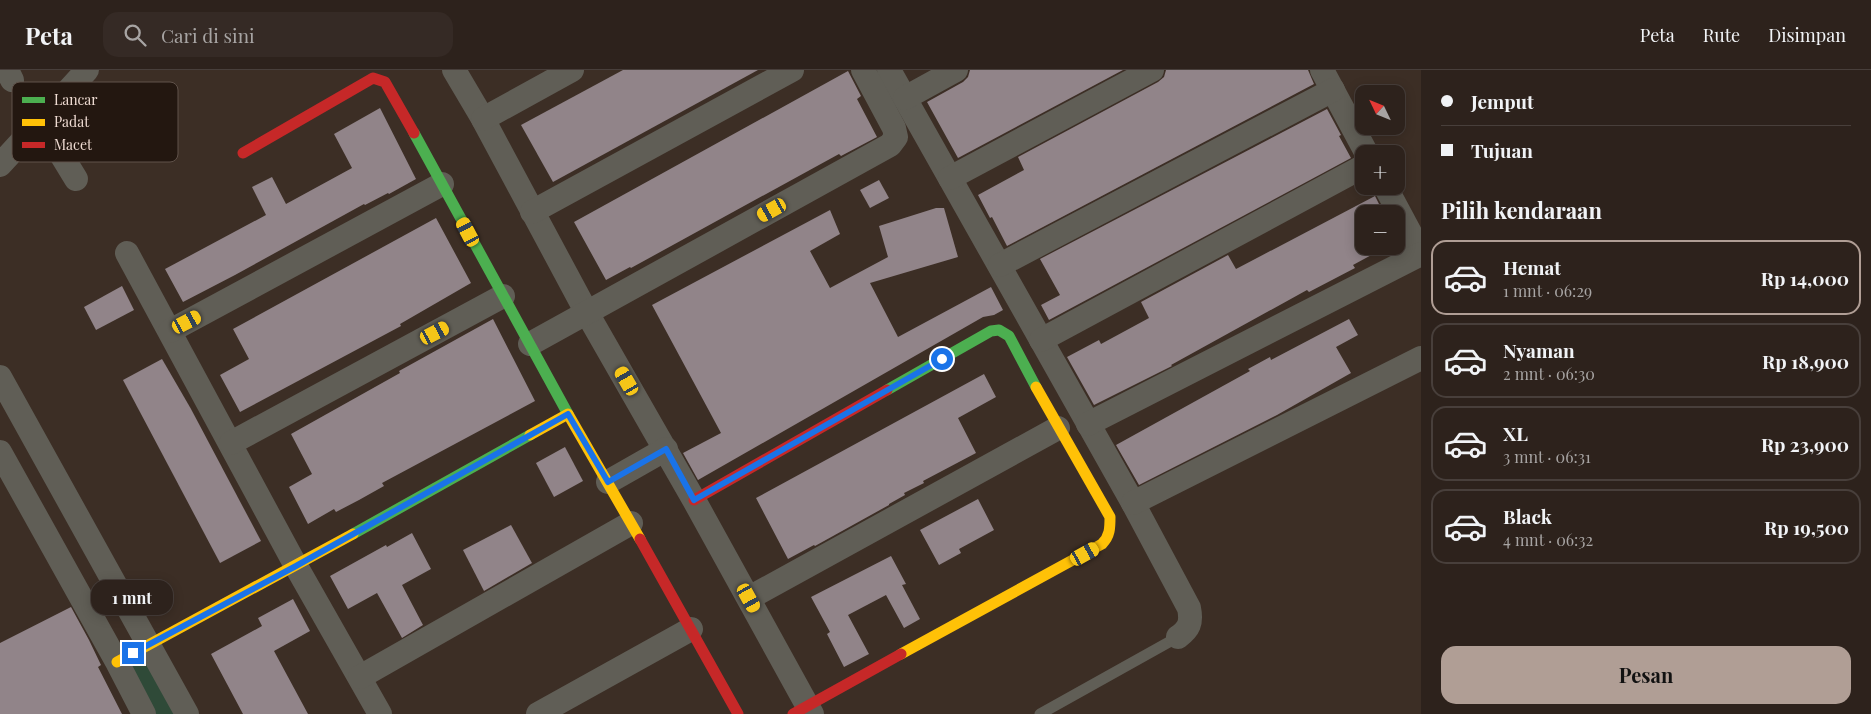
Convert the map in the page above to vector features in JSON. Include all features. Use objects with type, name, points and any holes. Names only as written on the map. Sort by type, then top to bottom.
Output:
[{"type":"street","points":[[76,82],[87,70]]},
{"type":"street","points":[[454,70],[483,119],[588,313],[749,598],[804,711],[1102,544],[1109,537],[1110,531],[1110,517],[1058,428],[1009,336],[1003,331],[996,330],[694,500]]},
{"type":"street","points":[[483,119],[572,70]]},
{"type":"street","points":[[532,212],[792,70]]},
{"type":"street","points":[[530,344],[890,145],[896,137],[894,128],[863,70]]},
{"type":"street","points":[[889,70],[1133,503],[1189,608],[1191,623],[1178,638]]},
{"type":"street","points":[[905,98],[956,70]]},
{"type":"street","points":[[950,178],[1152,70]]},
{"type":"street","points":[[243,153],[366,81],[373,78],[384,82],[391,91],[568,414],[738,714]]},
{"type":"street","points":[[1000,266],[1327,80],[1362,145]]},
{"type":"street","points":[[0,165],[12,152]]},
{"type":"street","points":[[66,162],[76,179]]},
{"type":"street","points":[[1041,340],[1355,171]]},
{"type":"street","points":[[170,331],[442,184]]},
{"type":"street","points":[[1088,424],[1421,254],[1390,195]]},
{"type":"street","points":[[128,253],[296,566],[380,714]]},
{"type":"street","points":[[231,443],[503,296]]},
{"type":"street","points":[[1133,503],[1421,358]]},
{"type":"street","points":[[0,377],[187,714]]},
{"type":"street","points":[[116,662],[296,566],[568,414]]},
{"type":"street","points":[[749,598],[1058,428]]},
{"type":"street","points":[[608,482],[666,449]]},
{"type":"street","points":[[0,452],[144,714]]},
{"type":"street","points":[[360,677],[631,523]]},
{"type":"street","points":[[538,714],[691,629]]},
{"type":"lane","points":[[1040,714],[1178,638]]},
{"type":"green space","points":[[149,644],[188,714],[145,714],[117,662]]},
{"type":"building","points":[[623,70],[758,70],[553,182],[521,125]]},
{"type":"building","points":[[970,70],[1123,70],[958,158],[927,102],[963,82],[968,77]]},
{"type":"building","points":[[1166,70],[1308,70],[1314,84],[1007,246],[978,195],[1024,170],[1018,157],[1158,82],[1164,77]]},
{"type":"building","points":[[848,71],[861,96],[857,99],[877,137],[841,156],[839,154],[606,280],[574,222]]},
{"type":"building","points":[[380,108],[416,179],[389,194],[364,204],[183,302],[165,269],[266,215],[252,187],[272,177],[286,204],[352,168],[334,134]]},
{"type":"building","points":[[1327,109],[1351,158],[1049,320],[1041,305],[1060,295],[1040,259]]},
{"type":"building","points":[[879,180],[889,198],[870,208],[860,190]]},
{"type":"building","points":[[1375,196],[1380,205],[1358,205]]},
{"type":"building","points":[[1355,207],[1355,255],[1371,255],[1353,265],[1355,268],[1309,292],[1307,290],[1172,366],[1094,405],[1067,357],[1099,340],[1101,344],[1149,318],[1141,302],[1228,255],[1236,269]]},
{"type":"building","points":[[936,208],[944,208],[958,257],[870,283],[898,337],[991,287],[1003,310],[994,315],[983,317],[698,480],[683,453],[721,433],[652,305],[830,210],[840,234],[810,251],[830,288],[888,257],[879,226]]},
{"type":"building","points":[[436,218],[471,283],[400,324],[401,326],[240,412],[220,375],[249,359],[233,329]]},
{"type":"building","points":[[122,286],[134,310],[96,330],[84,307]]},
{"type":"building","points":[[493,319],[535,401],[382,483],[384,486],[359,500],[336,512],[334,509],[308,524],[289,487],[312,474],[291,434]]},
{"type":"building","points":[[1349,319],[1358,335],[1336,347],[1351,373],[1277,415],[1139,485],[1116,445],[1250,371],[1248,369],[1270,357],[1271,360]]},
{"type":"building","points":[[162,359],[191,409],[261,541],[220,563],[123,380]]},
{"type":"building","points":[[984,374],[996,397],[958,418],[976,453],[923,481],[924,483],[904,493],[905,495],[889,505],[788,559],[756,498]]},
{"type":"building","points":[[565,447],[583,481],[554,497],[536,463]]},
{"type":"building","points":[[978,499],[994,530],[959,549],[961,553],[939,565],[920,530]]},
{"type":"building","points":[[511,525],[532,563],[484,591],[463,550]]},
{"type":"building","points":[[412,533],[431,569],[402,585],[423,625],[402,638],[377,593],[348,609],[330,576]]},
{"type":"building","points":[[891,556],[906,584],[902,585],[920,619],[904,628],[886,595],[848,615],[869,654],[844,667],[827,634],[830,632],[811,597]]},
{"type":"building","points":[[293,599],[310,631],[274,651],[308,714],[243,714],[211,654],[262,626],[258,618]]},
{"type":"building","points":[[71,607],[101,665],[98,667],[122,714],[0,714],[0,643]]},
{"type":"traffic: fast","points":[[414,133],[568,414]]},
{"type":"traffic: fast","points":[[887,390],[991,331],[999,330],[1009,336],[1036,387]]},
{"type":"traffic: fast","points":[[353,534],[530,435]]},
{"type":"traffic: slow","points":[[901,654],[1102,544],[1107,538],[1110,528],[1110,517],[1036,387]]},
{"type":"traffic: slow","points":[[530,435],[568,414],[640,539]]},
{"type":"traffic: slow","points":[[117,662],[353,534]]},
{"type":"traffic: jam","points":[[243,153],[373,78],[385,82],[414,133]]},
{"type":"traffic: jam","points":[[694,500],[887,390]]},
{"type":"traffic: jam","points":[[640,539],[738,714]]},
{"type":"traffic: jam","points":[[793,714],[901,654]]},
{"type":"route","points":[[133,653],[296,566],[568,414],[608,482],[666,449],[694,500],[942,359]]}]
